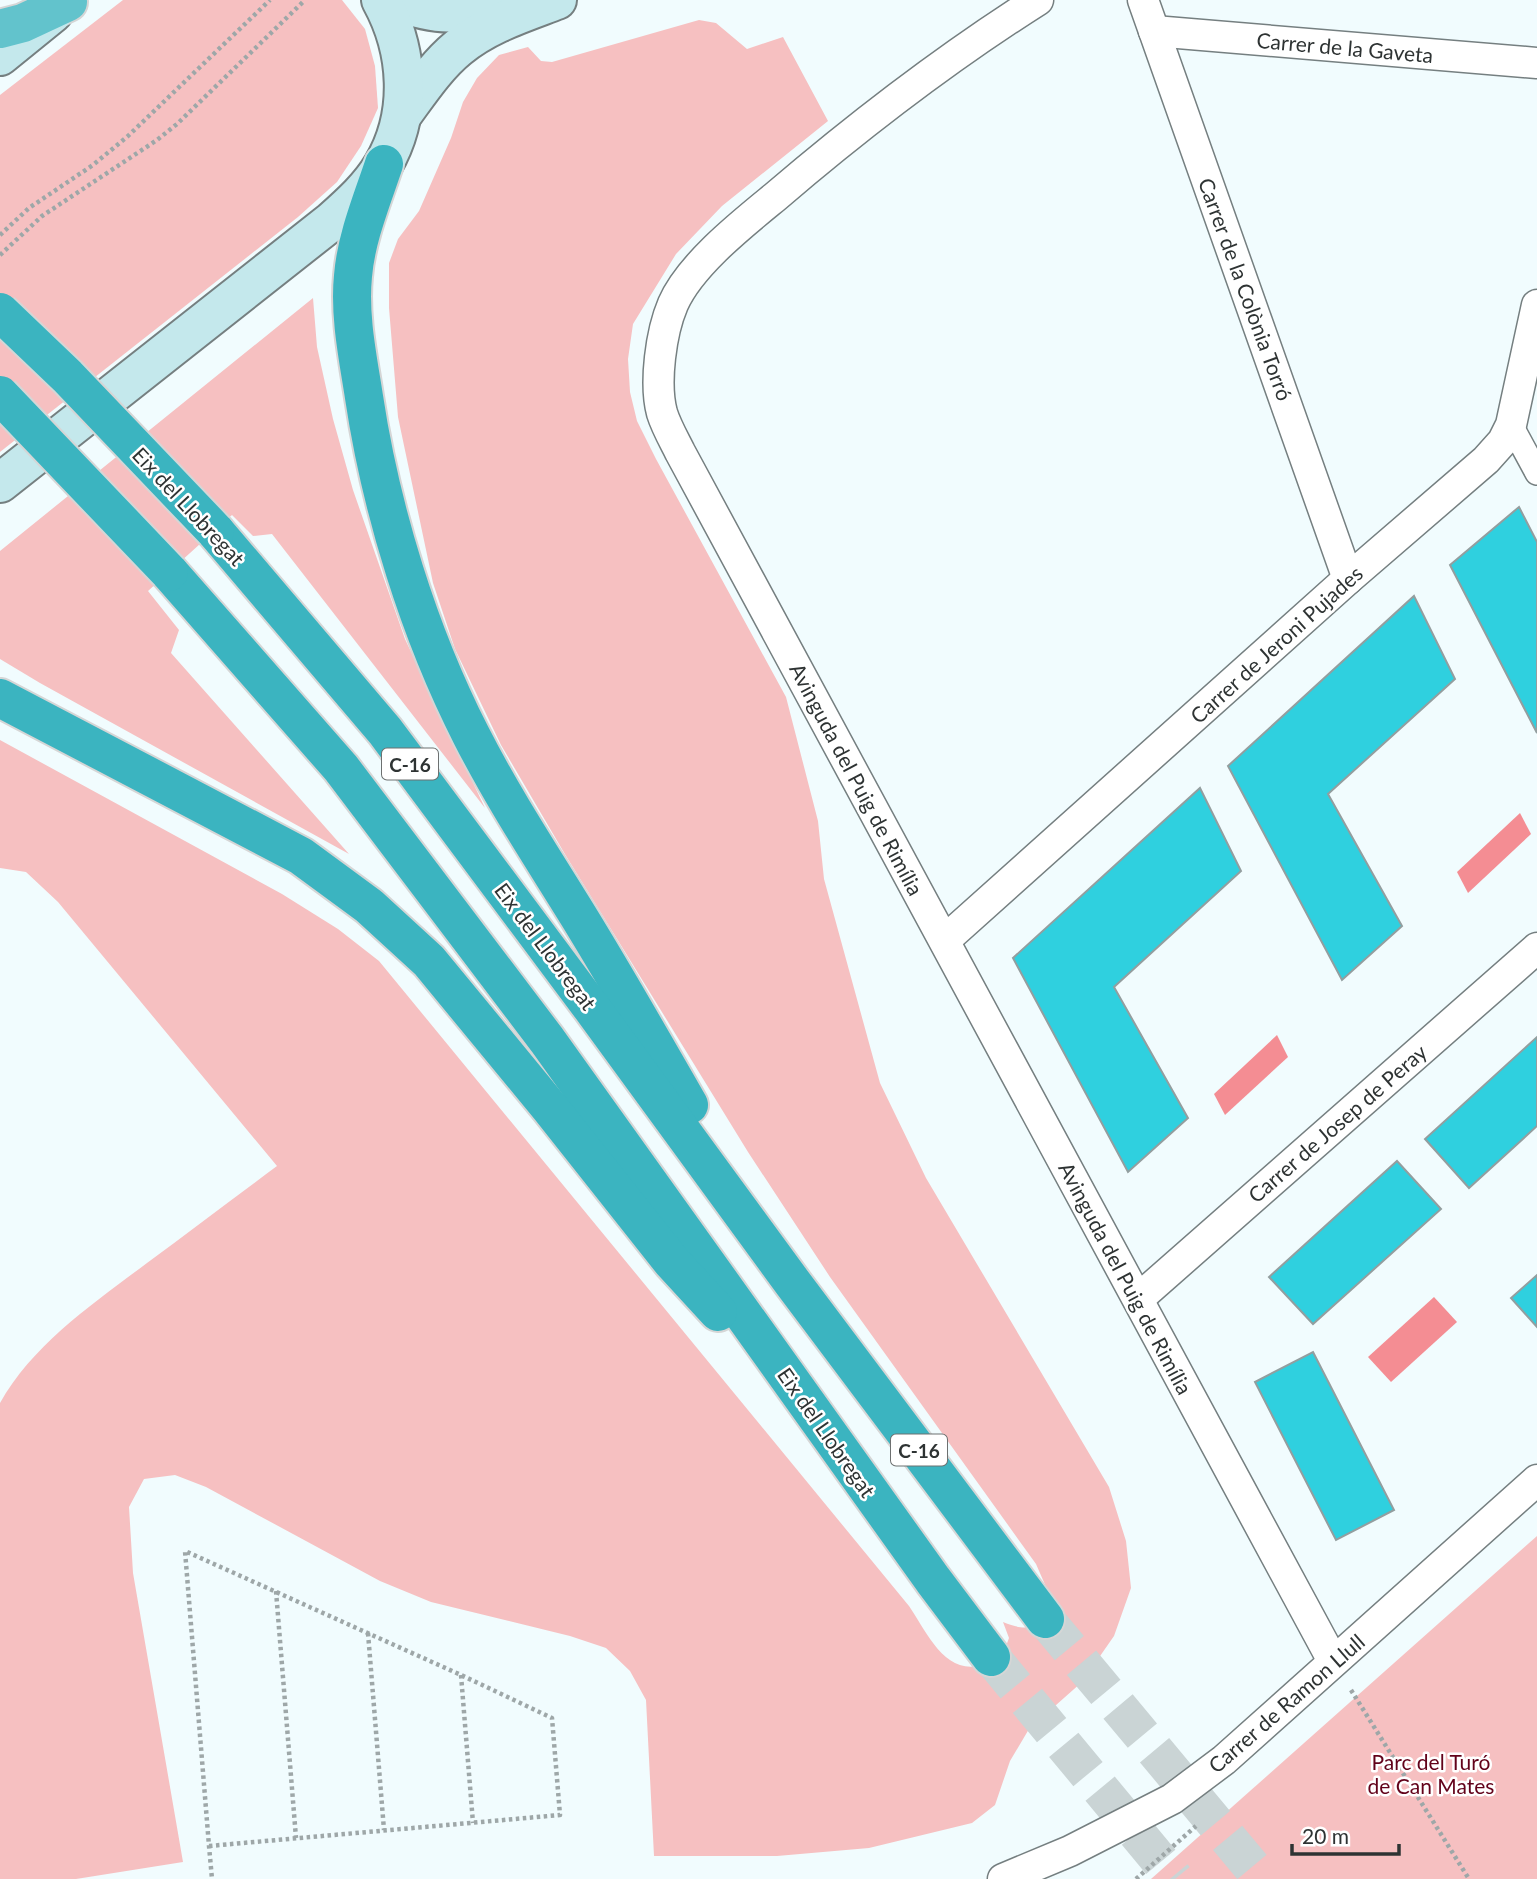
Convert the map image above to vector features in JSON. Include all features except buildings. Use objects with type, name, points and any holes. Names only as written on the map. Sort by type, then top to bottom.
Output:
[{"type":"highway","points":[[0,29],[23,23],[69,1]]},
{"type":"highway","points":[[384,164],[358,247],[353,276],[352,308],[369,431],[390,519],[412,592],[470,732],[499,787],[610,969],[792,1282]]},
{"type":"highway","name":"Eix del Llobregat","points":[[0,312],[67,376],[215,531],[385,731],[1045,1619]]},
{"type":"highway","name":"Eix del Llobregat","points":[[0,395],[169,572],[341,768],[547,1040],[821,1425],[991,1657]]},
{"type":"highway","points":[[0,698],[301,856],[369,906],[429,961],[673,1262],[821,1425]]},
{"type":"main road","points":[[381,0],[393,24],[403,63],[402,115]]},
{"type":"main road","points":[[393,0],[445,14],[468,13],[522,0]]},
{"type":"main road","points":[[0,483],[357,199],[384,164],[402,115],[435,71],[458,48],[493,25],[557,0]]},
{"type":"main road","points":[[0,55],[69,1]]},
{"type":"street","name":"Avinguda del Puig de Rimília","points":[[1038,0],[927,75],[850,133],[742,225],[692,273],[674,302],[662,337],[659,378],[662,413],[680,452],[1333,1661]]},
{"type":"street","name":"Carrer de la Colònia Torró","points":[[1143,0],[1348,579]]},
{"type":"street","name":"Carrer de la Gaveta","points":[[1154,31],[1537,63]]},
{"type":"street","name":"Carrer de Jeroni Pujades","points":[[945,940],[1348,579],[1486,460],[1503,441],[1511,425],[1537,305]]},
{"type":"street","points":[[1511,425],[1537,473]]},
{"type":"street","name":"Carrer de Josep de Peray","points":[[1138,1299],[1537,948]]},
{"type":"street","name":"Carrer de Ramon Llull","points":[[1003,1879],[1070,1851],[1172,1799],[1224,1760],[1537,1480]]},
{"type":"path","points":[[0,234],[29,208],[93,165],[128,136],[270,0]]},
{"type":"path","points":[[0,255],[42,216],[177,124],[305,0]]},
{"type":"path","points":[[209,1846],[560,1815],[552,1718],[185,1551],[209,1846],[212,1879]]},
{"type":"path","points":[[276,1591],[296,1838]]},
{"type":"path","points":[[368,1633],[384,1830]]},
{"type":"path","points":[[1333,1661],[1469,1879]]},
{"type":"path","points":[[461,1675],[473,1823]]},
{"type":"green space","points":[[123,0],[342,0],[365,29],[375,66],[378,108],[361,146],[337,182],[298,217],[0,452],[0,95]]},
{"type":"green space","points":[[699,20],[716,23],[747,49],[783,37],[828,121],[722,206],[676,254],[633,324],[628,359],[630,392],[637,421],[786,697],[818,821],[824,879],[880,1083],[926,1178],[1109,1487],[1126,1541],[1131,1588],[1114,1636],[1082,1682],[1029,1729],[1010,1761],[995,1805],[972,1823],[869,1848],[777,1856],[654,1856],[646,1700],[630,1671],[606,1648],[570,1636],[431,1602],[380,1581],[206,1487],[175,1475],[144,1479],[129,1507],[133,1573],[183,1862],[76,1879],[0,1879],[0,1403],[29,1362],[66,1326],[106,1293],[277,1166],[58,902],[26,872],[0,868],[0,740],[282,894],[338,929],[379,961],[909,1606],[945,1656],[966,1666],[978,1666],[988,1662],[1003,1654],[1009,1638],[1003,1622],[1013,1626],[1032,1626],[1053,1603],[1036,1564],[830,1277],[748,1152],[566,856],[501,745],[455,649],[433,583],[398,417],[389,308],[389,263],[398,239],[419,211],[451,138],[463,102],[477,78],[499,55],[528,47],[541,61],[552,62]]},
{"type":"green space","points":[[313,298],[317,347],[353,490],[405,639],[485,808],[272,534],[253,536],[232,515],[148,591],[179,630],[171,653],[349,854],[0,659],[0,551]]},
{"type":"green space","name":"Parc del Turó de Can Mates","points":[[1537,1536],[1537,1879],[1151,1879]]},
{"type":"shaded area","points":[[1520,813],[1531,834],[1468,893],[1457,872]]},
{"type":"shaded area","points":[[1277,1035],[1288,1057],[1225,1115],[1214,1094]]},
{"type":"shaded area","points":[[1434,1297],[1457,1322],[1391,1382],[1368,1357]]},
{"type":"tunnel","points":[[1045,1619],[1262,1879]]},
{"type":"tunnel","points":[[991,1657],[1175,1879]]}]
